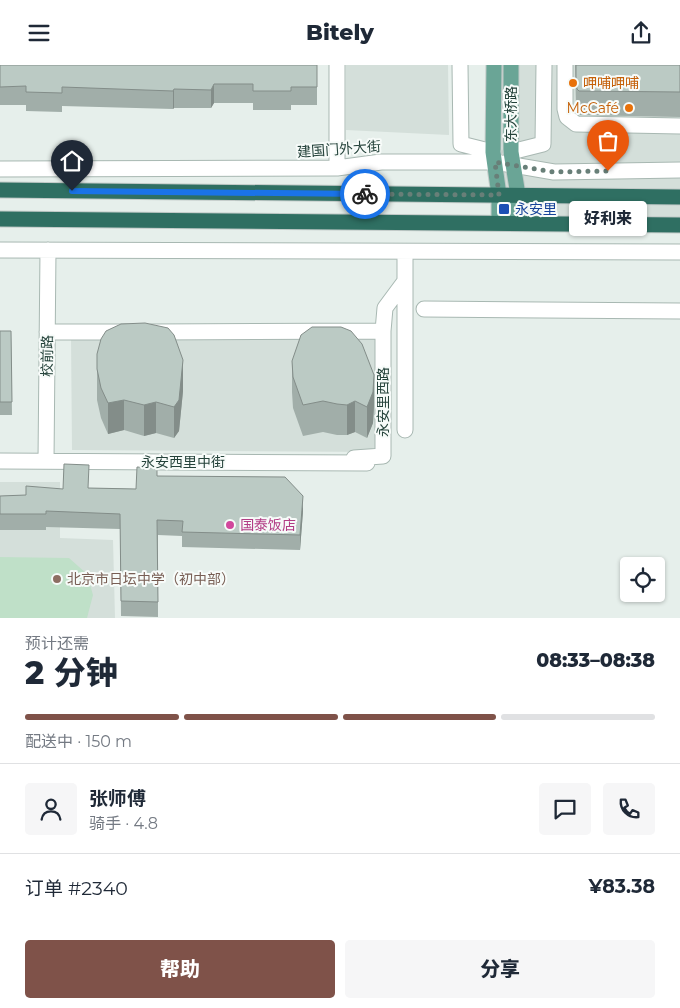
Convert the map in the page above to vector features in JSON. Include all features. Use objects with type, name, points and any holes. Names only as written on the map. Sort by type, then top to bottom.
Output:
[{"type":"highway","points":[[0,190],[680,197]]},
{"type":"highway","points":[[0,219],[680,225]]},
{"type":"main road","name":"东大桥路","points":[[494,65],[494,157],[499,195],[499,223]]},
{"type":"main road","name":"东大桥路","points":[[510,65],[512,159],[518,195],[517,223]]},
{"type":"street","points":[[337,65],[337,168]]},
{"type":"street","points":[[460,65],[461,144],[494,157]]},
{"type":"street","points":[[512,159],[543,144],[544,65]]},
{"type":"street","points":[[565,65],[565,109],[567,117],[576,123],[680,126]]},
{"type":"street","name":"建国门外大街","points":[[0,169],[337,168],[381,162],[494,157],[512,159],[554,172],[680,170]]},
{"type":"street","points":[[0,176],[23,169]]},
{"type":"street","points":[[0,249],[680,252]]},
{"type":"street","name":"校前路","points":[[46,461],[48,250]]},
{"type":"street","name":"永安里西路","points":[[405,252],[405,430]]},
{"type":"street","name":"永安里西路","points":[[309,463],[331,459],[383,456],[383,331],[385,308],[405,281]]},
{"type":"street","points":[[424,309],[680,311]]},
{"type":"street","points":[[47,332],[383,331]]},
{"type":"street","name":"永安西里中街","points":[[0,461],[367,463]]},
{"type":"shaded area","points":[[346,65],[448,65],[449,135],[346,130]]},
{"type":"shaded area","points":[[501,65],[680,65],[680,225],[504,218]]},
{"type":"shaded area","points":[[71,336],[377,338],[379,452],[72,450]]},
{"type":"shaded area","name":"北京市日坛中学（初中部）","points":[[0,482],[60,482],[60,538],[113,540],[115,618],[0,618]]},
{"type":"green space","points":[[0,557],[69,558],[87,574],[93,595],[87,618],[0,618]]},
{"type":"building","points":[[0,65],[317,65],[317,87],[291,87],[291,91],[253,91],[253,84],[214,84],[211,90],[174,89],[173,91],[62,87],[62,93],[26,92],[26,86],[0,87]]},
{"type":"building","points":[[576,65],[680,65],[680,92],[579,91],[577,89]]},
{"type":"building","points":[[145,323],[168,328],[174,335],[183,360],[179,400],[174,407],[156,402],[144,405],[124,400],[108,403],[101,388],[97,369],[97,354],[101,339],[106,331],[121,324]]},
{"type":"building","points":[[312,327],[341,327],[351,331],[362,344],[374,375],[373,392],[367,407],[355,401],[347,405],[323,401],[303,405],[293,377],[292,361],[301,335]]},
{"type":"building","points":[[0,331],[11,331],[12,402],[0,402]]},
{"type":"building","points":[[64,464],[89,465],[88,488],[136,489],[137,467],[157,468],[157,476],[285,477],[303,496],[300,535],[182,532],[183,521],[157,520],[158,602],[121,601],[120,514],[46,511],[46,514],[0,514],[0,496],[26,495],[26,486],[63,489]]},
{"type":"way so far","points":[[365,194],[499,195],[495,162],[554,172],[608,171]]},
{"type":"place","name":"呷哺呷哺","points":[[573,83]]},
{"type":"place","name":"McCafé","points":[[629,108]]},
{"type":"place","name":"好利来","points":[[608,171]]},
{"type":"place","name":"永安里","points":[[504,209]]},
{"type":"place","name":"国泰饭店","points":[[230,525]]},
{"type":"place","name":"北京市日坛中学（初中部）","points":[[57,579]]},
{"type":"route","points":[[72,191],[365,194]]}]
